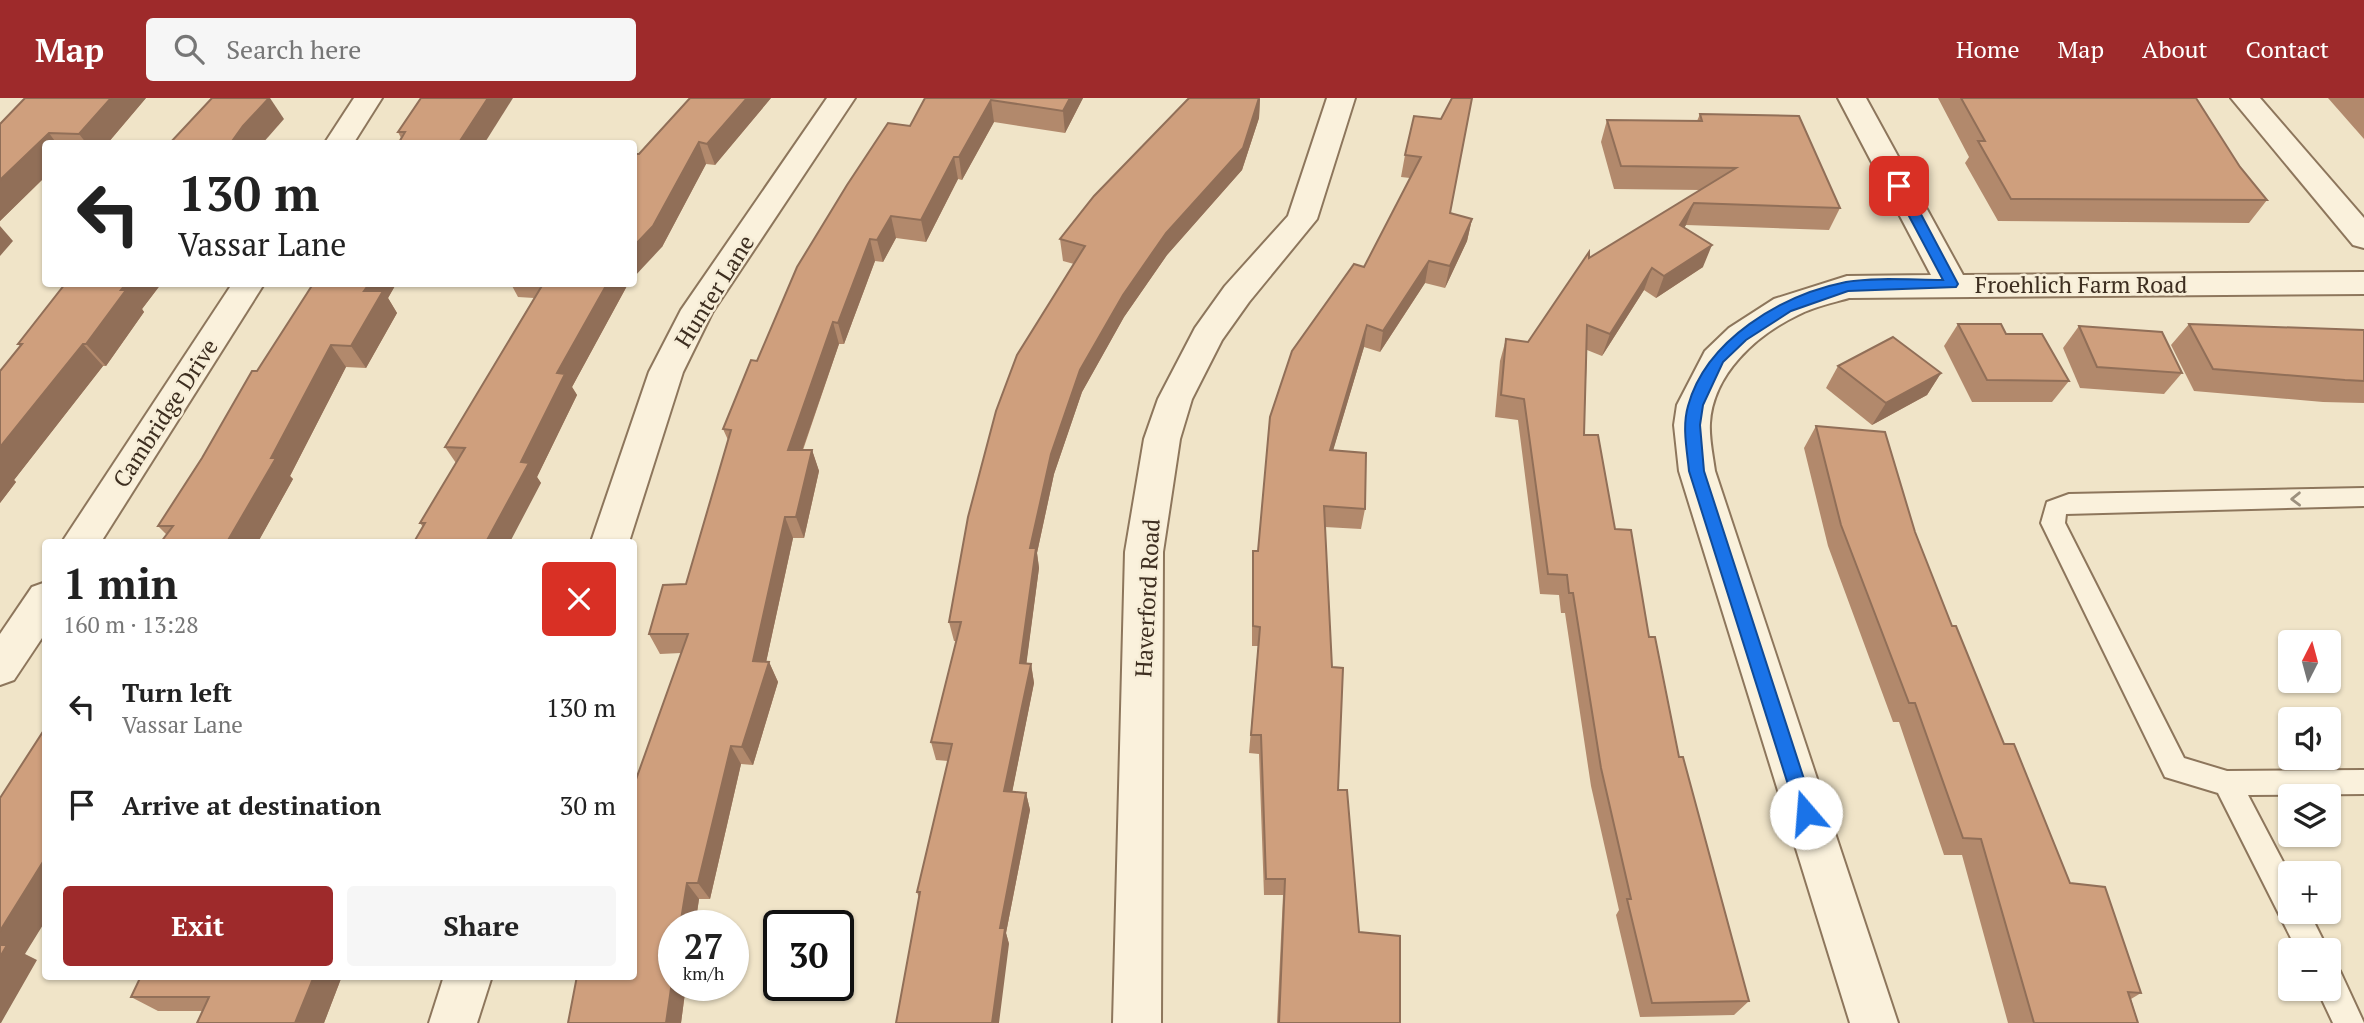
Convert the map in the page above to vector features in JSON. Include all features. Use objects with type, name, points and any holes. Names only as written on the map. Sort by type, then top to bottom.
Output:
[{"type":"street","points":[[341,140],[368,98]]},
{"type":"street","name":"Hunter Lane","points":[[611,539],[666,372],[697,310],[841,98]]},
{"type":"street","name":"Haverford Road","points":[[1137,1023],[1144,552],[1162,439],[1175,399],[1207,337],[1237,294],[1302,219],[1341,98]]},
{"type":"street","points":[[1852,98],[1952,284]]},
{"type":"street","points":[[2245,98],[2364,238]]},
{"type":"street","name":"Froehlich Farm Road","points":[[1874,1023],[1697,471],[1692,425],[1695,405],[1717,359],[1741,336],[1786,307],[1847,286],[2364,284]]},
{"type":"street","name":"Cambridge Drive","points":[[83,539],[246,287]]},
{"type":"street","points":[[0,668],[42,604]]},
{"type":"street","points":[[453,1023],[467,980]]},
{"type":"lane","points":[[2364,497],[2069,503],[2055,509],[2053,523],[2175,768],[2227,783],[2364,782]]},
{"type":"lane","points":[[2227,783],[2278,882]]},
{"type":"lane","points":[[2339,1001],[2350,1023]]},
{"type":"building","points":[[25,98],[111,98],[79,134],[49,133],[0,180],[0,124]]},
{"type":"building","points":[[212,98],[269,98],[233,140],[173,140]]},
{"type":"building","points":[[421,98],[488,98],[461,140],[400,140],[405,132],[398,132]]},
{"type":"building","points":[[690,98],[747,98],[707,144],[699,142],[653,226],[637,243],[639,154]]},
{"type":"building","points":[[925,98],[1070,98],[1063,111],[991,100],[959,157],[954,157],[921,220],[891,216],[877,240],[870,239],[838,323],[833,322],[788,450],[812,450],[796,517],[785,517],[753,661],[769,662],[742,747],[731,746],[698,883],[687,883],[683,910],[658,910],[658,1001],[669,1001],[666,1023],[568,1023],[576,980],[637,980],[637,777],[688,634],[649,634],[663,585],[686,584],[731,430],[723,429],[751,360],[757,361],[797,267],[888,123],[910,126]]},
{"type":"building","points":[[1189,98],[1259,98],[1243,148],[1166,233],[1123,295],[1080,370],[1051,454],[1030,548],[1036,548],[1020,663],[1031,664],[1004,791],[1026,793],[1000,928],[1005,928],[992,1023],[896,1023],[920,892],[917,892],[952,744],[931,742],[961,622],[949,622],[968,517],[996,411],[1017,355],[1085,246],[1060,239],[1094,196]]},
{"type":"building","points":[[1452,98],[1472,98],[1450,213],[1472,219],[1450,266],[1429,261],[1383,331],[1367,325],[1330,450],[1366,453],[1365,509],[1324,506],[1332,667],[1343,668],[1338,790],[1347,790],[1359,932],[1400,936],[1400,1023],[1279,1023],[1285,879],[1266,879],[1261,735],[1251,735],[1260,627],[1253,626],[1253,551],[1258,551],[1270,417],[1292,351],[1354,264],[1364,267],[1421,157],[1405,155],[1414,116],[1441,119]]},
{"type":"building","points":[[1961,98],[2196,98],[2240,167],[2267,200],[2011,199],[1978,141],[1985,141]]},
{"type":"building","points":[[1700,114],[1799,116],[1840,208],[1694,203],[1680,225],[1712,245],[1664,276],[1652,268],[1610,334],[1587,325],[1584,435],[1598,435],[1615,529],[1631,530],[1649,637],[1655,637],[1679,757],[1683,757],[1749,1001],[1652,1003],[1627,899],[1631,899],[1601,768],[1573,593],[1569,593],[1567,575],[1548,574],[1524,399],[1501,395],[1506,339],[1528,342],[1589,252],[1589,258],[1736,168],[1621,166],[1607,120],[1702,121]]},
{"type":"building","points":[[63,287],[124,287],[121,290],[126,290],[86,344],[83,344],[0,447],[0,371],[22,344],[18,344]]},
{"type":"building","points":[[311,287],[367,287],[364,291],[383,291],[351,346],[331,345],[271,458],[276,458],[229,539],[163,539],[173,526],[158,526],[202,458],[252,371],[257,371]]},
{"type":"building","points":[[541,287],[605,287],[557,373],[565,374],[521,462],[529,463],[488,539],[416,539],[425,523],[420,523],[465,448],[445,447]]},
{"type":"building","points":[[1958,324],[2001,324],[2006,334],[2042,334],[2069,381],[1987,380]]},
{"type":"building","points":[[2189,324],[2364,330],[2364,381],[2213,369]]},
{"type":"building","points":[[2079,326],[2162,332],[2182,373],[2097,367]]},
{"type":"building","points":[[1893,337],[1941,373],[1886,403],[1838,366]]},
{"type":"building","points":[[1816,426],[1885,432],[1915,532],[1952,626],[1956,626],[2004,744],[2014,744],[2070,883],[2105,887],[2141,993],[2128,992],[2138,1023],[2034,1023],[1981,839],[1963,838],[1915,703],[1909,703],[1841,525]]},
{"type":"building","points":[[42,733],[42,863],[0,931],[0,798]]},
{"type":"building","points":[[0,945],[7,945],[0,957]]},
{"type":"building","points":[[139,980],[312,980],[295,1023],[197,1023],[209,997],[131,997]]},
{"type":"route","points":[[1806,813],[1697,471],[1692,425],[1695,405],[1717,359],[1741,336],[1786,307],[1847,286],[1952,284],[1899,186]]}]
